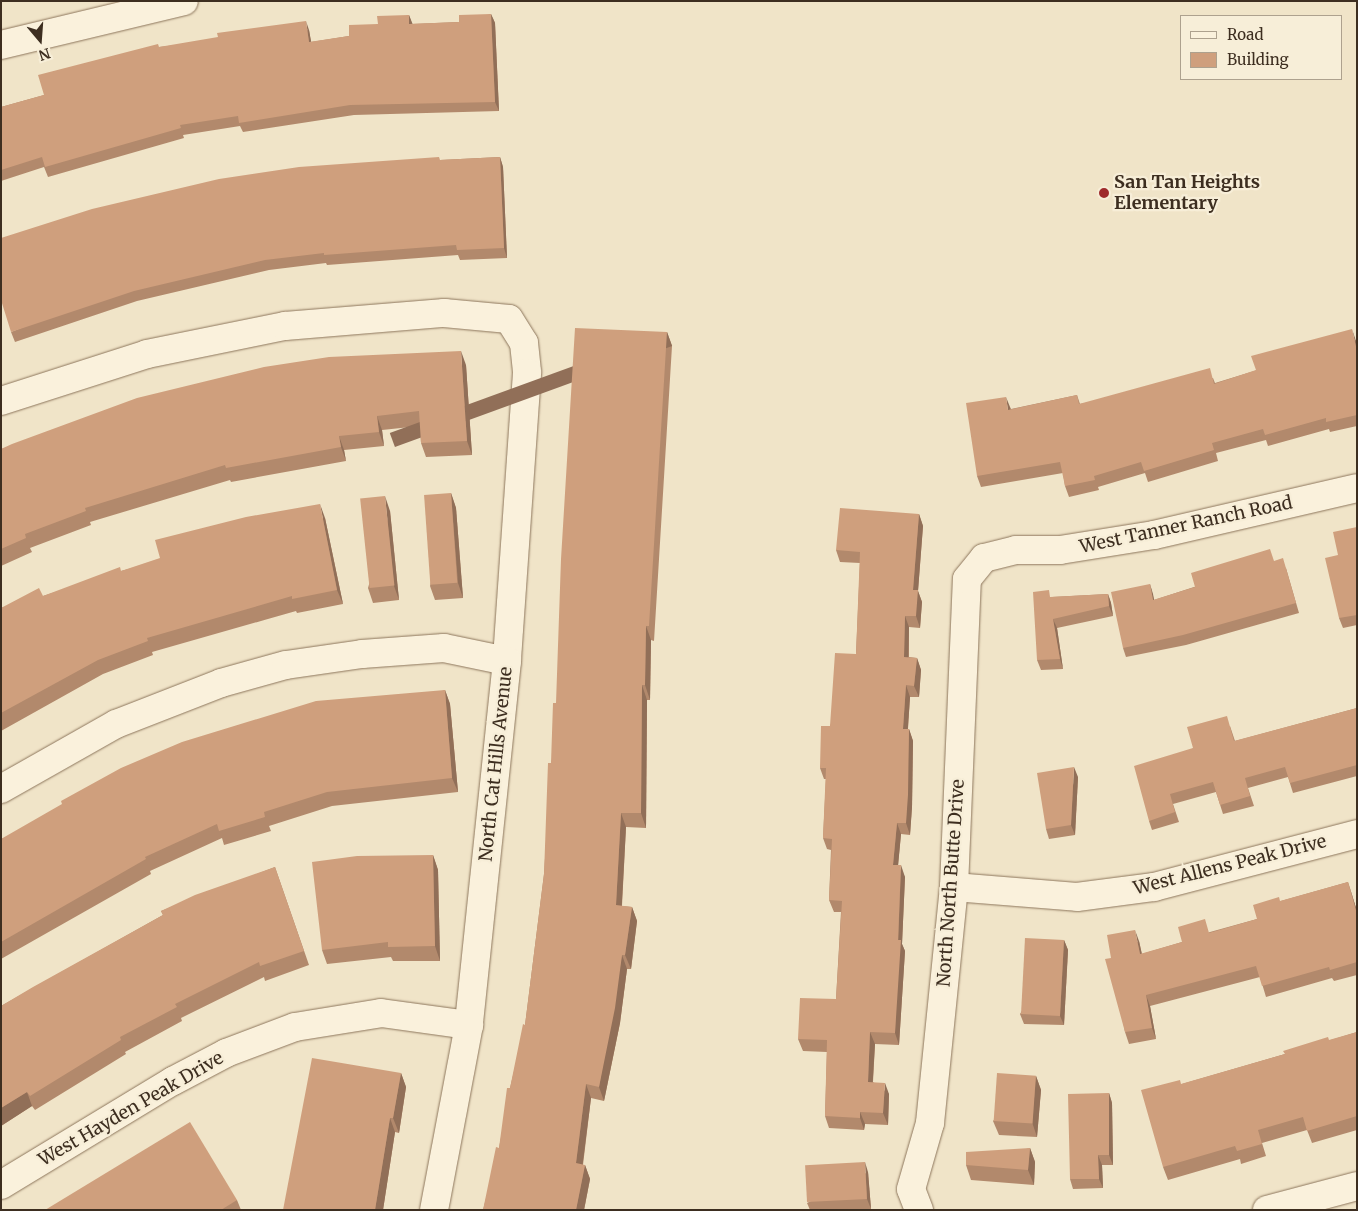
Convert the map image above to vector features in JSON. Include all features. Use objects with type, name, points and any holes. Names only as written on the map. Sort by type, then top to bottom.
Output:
[{"type":"street","points":[[1,45],[184,1]]},
{"type":"street","name":"North Cat Hills Avenue","points":[[1,401],[147,354],[285,326],[444,313],[509,319],[524,343],[527,373],[507,660],[469,1025],[434,1210]]},
{"type":"street","name":"West Tanner Ranch Road","points":[[984,558],[1016,550],[1060,550],[1154,535],[1357,488]]},
{"type":"street","name":"North North Butte Drive","points":[[919,1210],[912,1190],[930,1122],[954,887],[966,579],[984,558]]},
{"type":"street","points":[[1,789],[116,724],[222,683],[286,665],[362,654],[444,648],[507,660]]},
{"type":"street","name":"West Allens Peak Drive","points":[[954,887],[1077,897],[1144,889],[1357,834]]},
{"type":"street","name":"West Hayden Peak Drive","points":[[1,1185],[173,1081],[226,1053],[295,1027],[381,1013],[469,1025]]},
{"type":"street","points":[[1267,1210],[1357,1186]]},
{"type":"building","points":[[491,14],[495,102],[350,105],[239,123],[238,116],[180,125],[181,128],[45,167],[42,157],[1,170],[1,107],[44,95],[38,75],[158,44],[159,47],[218,37],[217,33],[306,21],[309,42],[349,36],[349,25],[378,24],[377,16],[409,15],[409,24],[459,22],[459,15]]},
{"type":"building","points":[[439,157],[440,160],[500,157],[504,248],[457,250],[456,245],[324,255],[324,253],[265,260],[134,291],[11,332],[1,300],[1,238],[92,209],[219,179],[299,167]]},
{"type":"building","points":[[575,328],[667,332],[649,626],[646,626],[645,685],[642,685],[641,813],[621,813],[616,905],[632,907],[625,955],[622,955],[615,1008],[599,1087],[586,1084],[576,1163],[585,1165],[576,1210],[483,1210],[496,1147],[499,1148],[507,1088],[510,1088],[523,1024],[525,1025],[544,874],[548,763],[551,763],[553,703],[556,703],[561,559]]},
{"type":"building","points":[[1352,329],[1357,351],[1357,415],[1326,422],[1326,418],[1265,435],[1263,429],[1212,443],[1214,450],[1144,471],[1141,462],[1094,476],[1095,480],[1065,486],[1060,462],[977,476],[966,403],[1006,397],[1008,410],[1077,395],[1079,404],[1210,368],[1214,384],[1256,370],[1251,356]]},
{"type":"building","points":[[461,351],[467,441],[421,443],[419,411],[377,416],[379,432],[339,436],[341,447],[226,468],[225,465],[85,508],[86,511],[25,534],[26,538],[1,549],[1,449],[12,444],[137,398],[264,367],[329,357]]},
{"type":"building","points":[[451,493],[457,583],[430,585],[424,495]]},
{"type":"building","points":[[385,496],[394,586],[370,588],[360,499]]},
{"type":"building","points":[[320,504],[337,590],[292,599],[292,596],[147,638],[148,641],[98,660],[1,713],[1,608],[39,588],[43,596],[120,567],[121,571],[160,558],[155,540],[246,517]]},
{"type":"building","points":[[840,508],[919,514],[913,590],[918,590],[916,616],[905,616],[904,657],[917,658],[914,686],[906,685],[903,729],[909,729],[906,823],[897,823],[893,865],[901,865],[898,940],[901,940],[895,1033],[870,1032],[868,1082],[885,1083],[883,1113],[860,1112],[860,1118],[825,1116],[827,1040],[798,1039],[800,998],[836,999],[842,901],[829,900],[832,839],[823,838],[826,768],[820,768],[821,726],[830,726],[835,653],[856,654],[860,552],[836,550]]},
{"type":"building","points":[[1357,527],[1357,615],[1339,618],[1325,558],[1338,555],[1333,532]]},
{"type":"building","points":[[1270,549],[1274,561],[1283,558],[1296,603],[1183,635],[1123,648],[1111,592],[1150,584],[1153,600],[1195,587],[1191,573]]},
{"type":"building","points":[[1049,590],[1050,597],[1108,594],[1109,606],[1053,619],[1060,659],[1037,660],[1033,592]]},
{"type":"building","points":[[445,690],[452,778],[327,792],[264,812],[265,817],[219,831],[217,824],[145,857],[146,859],[1,942],[1,839],[62,804],[61,801],[121,768],[182,742],[316,701]]},
{"type":"building","points":[[1357,708],[1357,765],[1290,783],[1285,767],[1245,778],[1250,796],[1220,805],[1213,782],[1170,794],[1175,812],[1149,821],[1134,766],[1193,748],[1187,727],[1227,716],[1234,741]]},
{"type":"building","points":[[1074,767],[1071,825],[1046,829],[1037,773]]},
{"type":"building","points":[[433,855],[435,946],[388,947],[388,942],[322,950],[312,862],[357,856]]},
{"type":"building","points":[[275,867],[304,951],[260,966],[259,962],[175,1004],[177,1007],[120,1037],[121,1040],[30,1096],[27,1092],[1,1108],[1,1006],[163,915],[161,911],[195,895]]},
{"type":"building","points":[[1348,882],[1357,914],[1357,962],[1330,970],[1329,967],[1262,986],[1256,966],[1146,995],[1152,1028],[1125,1032],[1105,959],[1111,958],[1107,935],[1135,930],[1140,954],[1182,942],[1178,927],[1205,919],[1209,933],[1257,919],[1253,905],[1279,897],[1280,901]]},
{"type":"building","points":[[1025,938],[1064,940],[1060,1016],[1021,1014]]},
{"type":"building","points":[[1357,1032],[1357,1116],[1307,1131],[1303,1117],[1258,1130],[1262,1144],[1237,1151],[1235,1146],[1163,1167],[1141,1090],[1180,1080],[1181,1084],[1285,1054],[1283,1051],[1328,1037],[1329,1040]]},
{"type":"building","points":[[312,1058],[401,1073],[393,1118],[390,1118],[375,1210],[283,1210]]},
{"type":"building","points":[[997,1073],[1036,1076],[1033,1124],[994,1121]]},
{"type":"building","points":[[1109,1093],[1109,1155],[1098,1155],[1099,1179],[1070,1179],[1068,1094]]},
{"type":"building","points":[[190,1122],[237,1200],[221,1210],[45,1210]]},
{"type":"building","points":[[1030,1148],[1028,1170],[966,1165],[966,1152]]},
{"type":"building","points":[[865,1162],[867,1199],[807,1202],[805,1165]]},
{"type":"place","name":"San Tan Heights Elementary","points":[[1104,193]]}]
